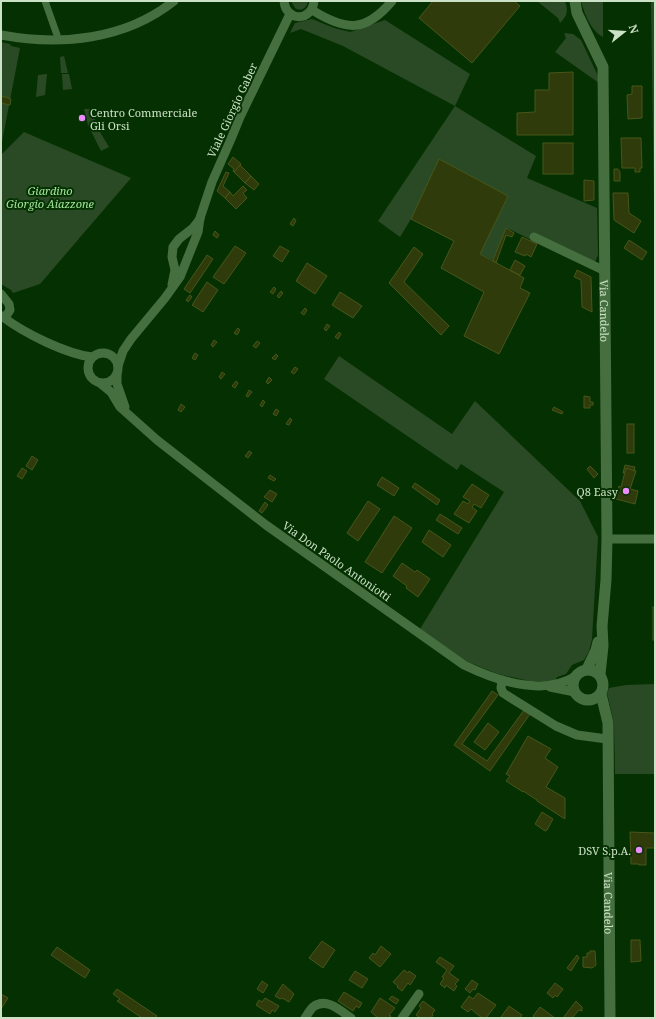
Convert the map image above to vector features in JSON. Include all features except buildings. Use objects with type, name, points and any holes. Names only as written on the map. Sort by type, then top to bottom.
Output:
[{"type":"street","points":[[45,1],[57,35]]},
{"type":"street","points":[[1,35],[40,40],[78,39],[94,36],[120,30],[154,16],[174,1]]},
{"type":"street","points":[[284,1],[284,6],[290,14],[300,17],[304,16],[313,5],[327,19],[334,22],[356,26],[371,22],[385,10],[392,1]]},
{"type":"street","name":"Via Candelo","points":[[575,1],[577,13],[603,67],[607,539],[606,580],[602,626],[603,646],[600,674]]},
{"type":"street","name":"Viale Giorgio Gaber","points":[[118,370],[123,351],[130,339],[180,277],[188,261],[212,182],[240,117],[290,14]]},
{"type":"street","name":"Viale Giorgio Gaber","points":[[171,289],[175,270],[172,257],[173,247],[179,239],[193,228],[200,218]]},
{"type":"street","points":[[534,237],[604,271]]},
{"type":"street","points":[[1,294],[9,304],[12,316],[24,330]]},
{"type":"street","points":[[2,316],[6,316],[10,310]]},
{"type":"street","points":[[2,316],[16,326],[70,353],[83,364],[88,373],[92,380],[100,384],[108,383],[115,378],[118,370],[114,358],[108,354],[100,353],[92,357],[88,364],[88,373]]},
{"type":"street","name":"Viale Giorgio Gaber","points":[[108,354],[130,339]]},
{"type":"street","points":[[70,353],[92,357]]},
{"type":"street","name":"Via Don Paolo Antoniotti","points":[[118,370],[117,384],[124,406],[130,417]]},
{"type":"street","name":"Via Don Paolo Antoniotti","points":[[100,384],[111,392],[120,407],[156,440],[266,525],[464,665],[502,680],[529,685],[549,686],[558,684],[576,676]]},
{"type":"street","points":[[607,539],[655,539]]},
{"type":"street","name":"Via Candelo","points":[[586,670],[596,650],[602,626]]},
{"type":"street","points":[[582,670],[596,671],[600,674],[604,686],[601,694],[594,699],[585,700],[575,692],[573,684],[576,676],[582,670]]},
{"type":"street","points":[[502,680],[499,691],[556,726],[577,735],[607,739]]},
{"type":"street","name":"Via Don Paolo Antoniotti","points":[[549,686],[558,690],[569,690],[575,692]]},
{"type":"street","name":"Via Candelo","points":[[601,694],[608,723],[610,1018]]},
{"type":"street","name":"Via Candelo","points":[[585,700],[594,705],[599,713],[607,739]]},
{"type":"street","points":[[402,1018],[419,994]]},
{"type":"street","points":[[305,1018],[312,1008],[322,1003],[333,1006],[351,1018]]},
{"type":"green space","points":[[291,1],[308,1],[305,7],[299,10],[295,8]]},
{"type":"green space","points":[[537,1],[565,1],[567,10],[565,18],[560,23],[558,18]]},
{"type":"green space","points":[[581,1],[603,1],[603,37],[595,31],[586,16]]},
{"type":"green space","points":[[651,1],[655,1],[655,273]]},
{"type":"green space","points":[[312,19],[334,28],[350,32],[385,20],[470,74],[455,106],[343,46],[301,29],[290,33],[295,23]]},
{"type":"green space","points":[[564,33],[573,34],[581,40],[598,76],[599,83],[555,52],[566,38]]},
{"type":"green space","points":[[1,42],[20,48],[1,147]]},
{"type":"green space","points":[[64,56],[68,73],[61,73],[60,57]]},
{"type":"green space","points":[[47,74],[45,95],[36,97],[38,75]]},
{"type":"green space","points":[[62,74],[69,74],[72,89],[63,90]]},
{"type":"green space","points":[[455,106],[536,156],[527,178],[597,208],[598,255],[592,269],[507,228],[493,260],[480,254],[508,196],[440,160],[411,219],[400,237],[378,221]]},
{"type":"green space","points":[[84,109],[91,109],[100,132],[109,147],[101,151],[88,125]]},
{"type":"green space","name":"Giardino Giorgio Aiazzone","points":[[24,132],[131,178],[40,284],[13,293],[1,284],[1,155]]},
{"type":"green space","points":[[339,356],[452,434],[475,401],[580,501],[598,537],[592,639],[589,651],[584,660],[572,665],[566,674],[557,677],[555,681],[530,681],[498,674],[466,661],[420,629],[504,492],[461,464],[457,470],[324,379]]},
{"type":"green space","points":[[655,684],[655,774],[615,774],[614,723],[607,693],[609,688],[626,685]]},
{"type":"place","name":"Centro Commerciale Gli Orsi","points":[[82,118]]},
{"type":"place","name":"Q8 Easy","points":[[626,491]]},
{"type":"place","name":"DSV S.p.A.","points":[[639,850]]}]
